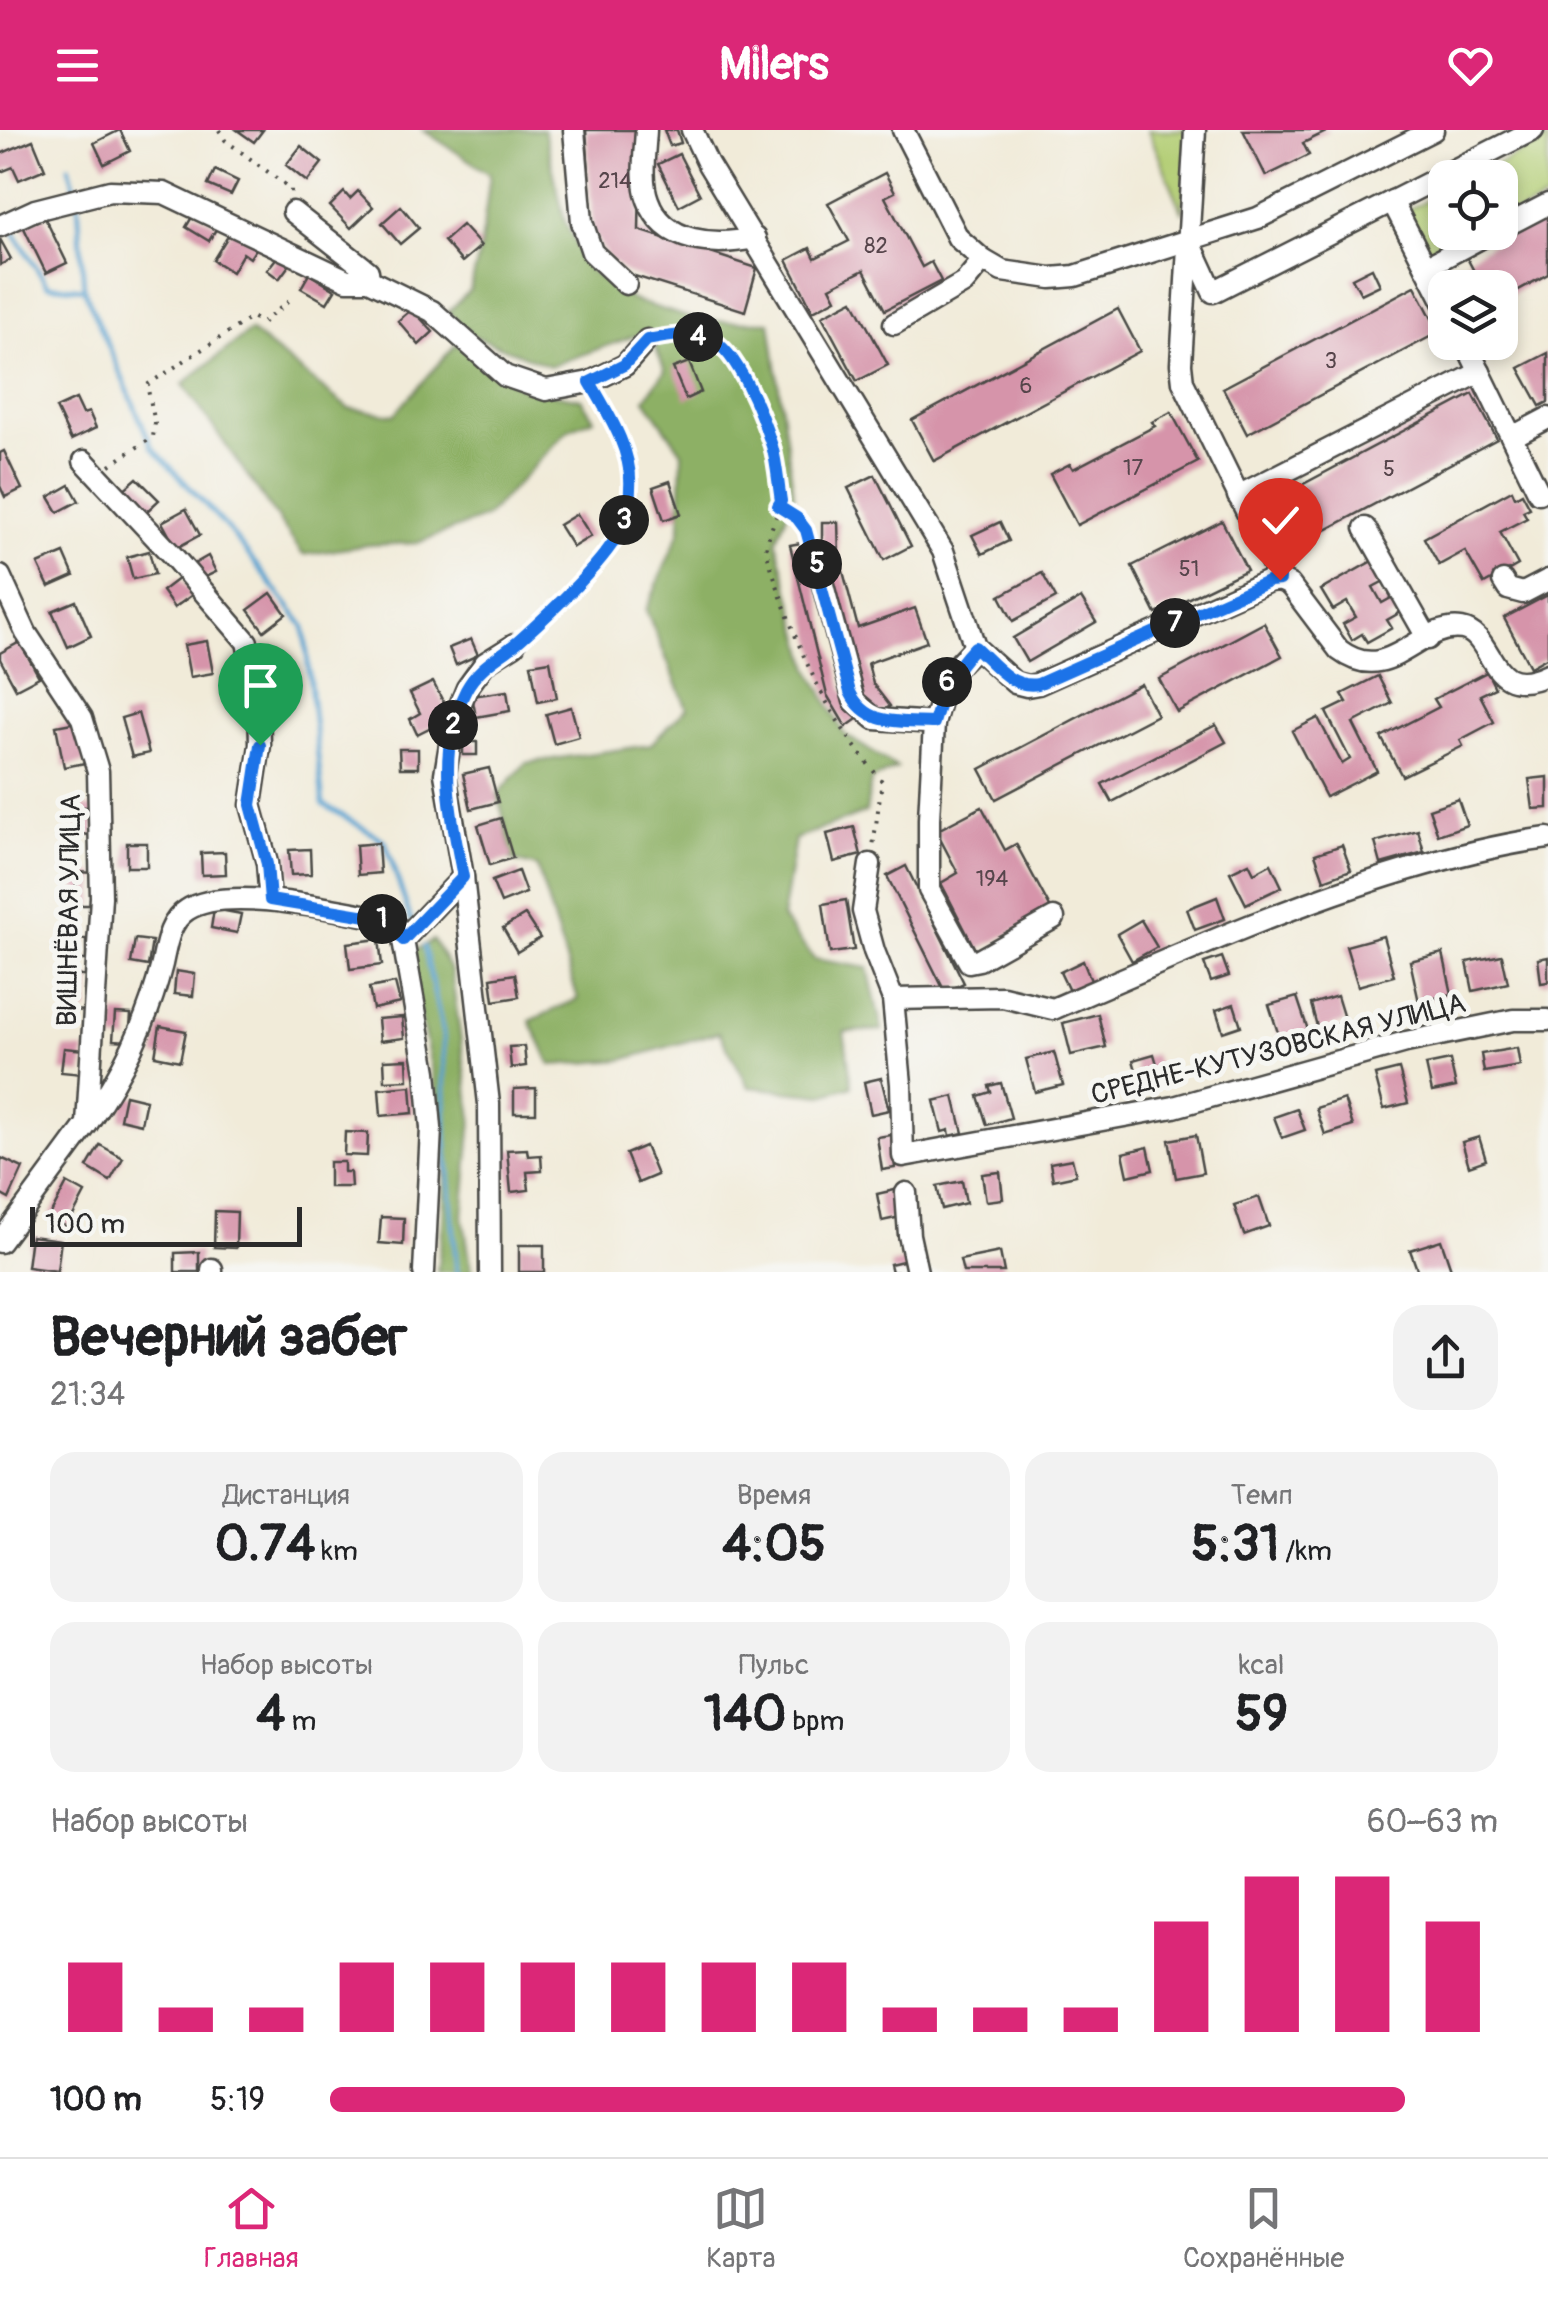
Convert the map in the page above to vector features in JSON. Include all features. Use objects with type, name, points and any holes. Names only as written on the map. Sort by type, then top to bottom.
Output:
[{"type":"street","points":[[574,130],[582,222],[592,252],[626,284]]},
{"type":"street","points":[[646,130],[646,198],[664,226],[679,235],[709,243],[755,238]]},
{"type":"street","points":[[692,130],[708,164],[944,550],[975,647],[1015,683],[1038,684],[1270,581],[1280,580],[1290,585],[1338,650],[1349,658],[1380,662],[1460,628],[1478,640],[1492,663],[1516,681],[1529,682],[1548,674]]},
{"type":"street","points":[[902,130],[958,238],[983,260],[1027,276],[1074,276],[1258,218],[1433,130]]},
{"type":"street","points":[[1196,130],[1180,364],[1183,382],[1280,580]]},
{"type":"street","points":[[1188,238],[1213,292],[1533,130]]},
{"type":"street","points":[[0,226],[35,210],[110,191],[164,193],[347,280],[369,280],[432,310],[505,376],[546,390],[590,382],[624,365],[647,340]]},
{"type":"street","points":[[1392,202],[1428,271]]},
{"type":"street","points":[[1518,219],[1548,204]]},
{"type":"street","points":[[293,212],[368,271],[369,280]]},
{"type":"street","points":[[1426,267],[1458,250]]},
{"type":"street","points":[[894,324],[964,283],[983,260]]},
{"type":"street","points":[[1474,360],[1512,437],[1539,468],[1539,493]]},
{"type":"street","points":[[1238,496],[1480,372]]},
{"type":"street","points":[[1512,437],[1548,418]]},
{"type":"street","points":[[90,468],[246,642],[259,700],[260,745],[251,805],[267,864],[270,900]]},
{"type":"street","points":[[1365,528],[1428,639]]},
{"type":"street","points":[[814,551],[854,701],[875,720],[934,723]]},
{"type":"street","name":"ВИШНЁВАЯ УЛИЦА","points":[[0,576],[26,633],[82,718],[98,771],[100,950],[87,1124]]},
{"type":"street","points":[[1503,581],[1514,593],[1523,593],[1548,580]]},
{"type":"street","points":[[490,1272],[489,1104],[463,877],[445,774],[454,720],[467,688],[485,663],[514,645]]},
{"type":"street","points":[[975,647],[954,669],[944,687],[934,723],[930,890],[969,962],[1054,918]]},
{"type":"street","points":[[870,864],[863,910],[893,999],[1004,997],[1053,1009],[1347,888],[1512,842],[1548,838]]},
{"type":"street","points":[[403,940],[463,877]]},
{"type":"street","points":[[0,1242],[113,1087],[137,1042],[170,930],[186,910],[210,901],[270,900],[385,919],[397,928],[403,940],[426,1072],[431,1128],[424,1272]]},
{"type":"street","name":"СРЕДНЕ-КУТУЗОВСКАЯ УЛИЦА","points":[[893,999],[901,1084],[902,1156],[1174,1106],[1406,1042],[1514,1020],[1548,1020]]},
{"type":"street","points":[[906,1193],[917,1272]]},
{"type":"path","points":[[218,130],[225,140],[291,189],[293,212]]},
{"type":"path","points":[[90,468],[152,437],[155,423],[147,384],[252,316],[262,322],[289,302]]},
{"type":"path","points":[[647,340],[684,335],[711,339],[726,351],[742,374],[773,448],[781,501],[768,531],[766,550],[779,593],[831,714],[852,747],[882,781],[870,864]]},
{"type":"path","points":[[590,382],[625,454],[637,468]]},
{"type":"path","points":[[514,645],[579,582],[623,526],[631,485],[625,454]]},
{"type":"path","points":[[778,506],[797,518],[814,551]]},
{"type":"green space","points":[[423,130],[544,130],[565,222],[588,269],[632,300],[700,321],[770,322],[794,496],[776,541],[810,669],[844,734],[897,768],[871,780],[866,812],[795,839],[782,918],[814,959],[868,968],[882,1030],[844,1032],[852,1086],[823,1095],[749,1087],[719,1032],[622,1060],[551,1065],[530,1021],[578,999],[537,867],[511,860],[498,794],[526,763],[650,745],[687,708],[646,610],[680,531],[682,452],[645,399],[665,371],[649,331],[550,366],[474,336],[448,312],[470,290],[481,246],[490,174]]},
{"type":"green space","points":[[1148,130],[1189,130],[1183,213]]},
{"type":"green space","points":[[1548,139],[1548,198],[1518,213],[1518,160],[1507,160]]},
{"type":"green space","points":[[1428,199],[1428,250],[1446,250],[1428,259],[1404,211]]},
{"type":"green space","points":[[250,331],[348,408],[394,415],[456,344],[522,388],[581,399],[594,419],[569,429],[486,517],[417,543],[368,545],[303,555],[183,384]]},
{"type":"green space","points":[[433,940],[451,971],[472,1118],[463,1216],[472,1272],[437,1272],[446,1140],[415,989],[413,952]]},
{"type":"building","points":[[120,130],[130,151],[104,164],[94,143]]},
{"type":"building","points":[[237,130],[263,130],[254,142]]},
{"type":"building","points":[[586,130],[641,130],[639,230],[757,268],[745,311],[625,273],[606,255],[593,232]]},
{"type":"building","points":[[664,130],[677,130],[681,143],[670,146]]},
{"type":"building","points":[[1243,130],[1330,130],[1303,143],[1309,155],[1266,176]]},
{"type":"building","points":[[33,140],[45,169],[19,180],[13,167],[1,172],[0,154]]},
{"type":"building","points":[[301,146],[322,163],[307,182],[286,165]]},
{"type":"building","points":[[679,154],[700,195],[679,206],[658,164]]},
{"type":"building","points":[[215,170],[238,181],[231,195],[208,185]]},
{"type":"building","points":[[885,173],[895,192],[885,197],[922,267],[931,262],[941,281],[885,310],[864,270],[830,287],[836,299],[813,311],[787,260],[810,248],[815,258],[849,241],[828,203]]},
{"type":"building","points":[[358,191],[373,207],[351,228],[330,206],[344,192],[350,199]]},
{"type":"building","points":[[401,206],[419,228],[400,244],[382,223]]},
{"type":"building","points":[[195,212],[218,226],[209,241],[186,227]]},
{"type":"building","points":[[1548,214],[1548,274],[1518,290],[1518,270],[1473,270],[1467,258],[1482,250],[1518,250],[1518,230]]},
{"type":"building","points":[[44,216],[67,263],[46,273],[23,226]]},
{"type":"building","points":[[462,225],[481,246],[462,262],[444,241]]},
{"type":"building","points":[[233,228],[259,244],[250,258],[243,253],[232,272],[213,260]]},
{"type":"building","points":[[0,239],[11,259],[0,265]]},
{"type":"building","points":[[278,256],[290,264],[279,279],[267,270]]},
{"type":"building","points":[[1372,268],[1380,285],[1361,294],[1352,278]]},
{"type":"building","points":[[309,274],[335,290],[327,303],[301,288]]},
{"type":"building","points":[[1415,286],[1428,311],[1428,338],[1247,434],[1223,388]]},
{"type":"building","points":[[853,300],[888,365],[857,381],[822,316]]},
{"type":"building","points":[[412,309],[433,332],[419,345],[398,321]]},
{"type":"building","points":[[1118,309],[1140,351],[934,461],[912,420]]},
{"type":"building","points":[[1548,353],[1548,402],[1540,406],[1519,368]]},
{"type":"building","points":[[689,362],[701,392],[686,399],[673,368]]},
{"type":"building","points":[[1473,394],[1497,439],[1305,541],[1281,496]]},
{"type":"building","points":[[76,399],[83,414],[89,412],[96,428],[71,440],[56,408]]},
{"type":"building","points":[[1171,412],[1198,462],[1077,525],[1050,474],[1070,464],[1073,469],[1155,426],[1152,422]]},
{"type":"building","points":[[4,451],[22,489],[5,497],[0,486],[0,453]]},
{"type":"building","points":[[875,475],[911,546],[884,560],[848,488]]},
{"type":"building","points":[[137,478],[159,500],[144,514],[122,491]]},
{"type":"building","points":[[670,481],[681,514],[664,520],[653,487]]},
{"type":"building","points":[[70,485],[79,501],[58,512],[49,497]]},
{"type":"building","points":[[1512,490],[1515,497],[1522,493],[1530,508],[1523,511],[1527,518],[1500,532],[1518,565],[1484,584],[1465,551],[1439,565],[1424,538]]},
{"type":"building","points":[[186,509],[200,535],[176,548],[162,522]]},
{"type":"building","points":[[577,514],[591,536],[573,547],[559,525]]},
{"type":"building","points":[[1222,521],[1247,570],[1156,614],[1132,566]]},
{"type":"building","points":[[822,522],[838,522],[839,556],[858,628],[915,608],[927,642],[868,663],[873,684],[890,706],[877,716],[859,692],[822,557]]},
{"type":"building","points":[[1000,522],[1009,541],[982,554],[972,535]]},
{"type":"building","points":[[806,542],[843,690],[860,717],[846,727],[827,695],[790,545]]},
{"type":"building","points":[[149,551],[155,574],[133,579],[127,557]]},
{"type":"building","points":[[64,553],[74,576],[49,587],[38,564]]},
{"type":"building","points":[[208,556],[216,572],[201,579],[194,564]]},
{"type":"building","points":[[1374,560],[1386,580],[1373,587],[1382,603],[1393,597],[1401,612],[1387,620],[1392,628],[1367,642],[1362,634],[1352,640],[1343,624],[1356,617],[1347,602],[1333,610],[1321,590]]},
{"type":"building","points":[[1042,573],[1056,598],[1013,621],[1000,596]]},
{"type":"building","points":[[179,578],[192,595],[174,608],[162,591]]},
{"type":"building","points":[[271,593],[286,614],[264,631],[248,610]]},
{"type":"building","points":[[1548,595],[1548,657],[1530,667],[1504,618]]},
{"type":"building","points":[[1081,598],[1096,622],[1027,662],[1013,638]]},
{"type":"building","points":[[76,601],[91,636],[68,647],[52,611]]},
{"type":"building","points":[[1264,623],[1282,656],[1177,712],[1159,679]]},
{"type":"building","points":[[471,639],[478,655],[456,665],[449,648]]},
{"type":"building","points":[[207,641],[213,673],[190,677],[184,645]]},
{"type":"building","points":[[20,642],[39,677],[16,689],[0,653]]},
{"type":"building","points":[[550,661],[557,698],[538,702],[531,664]]},
{"type":"building","points":[[1487,672],[1495,688],[1480,695],[1494,722],[1460,740],[1463,746],[1402,776],[1381,737],[1439,707],[1434,699]]},
{"type":"building","points":[[1378,676],[1392,703],[1353,723],[1377,771],[1326,797],[1292,731],[1318,718],[1342,764],[1350,759],[1326,712],[1347,702],[1342,694]]},
{"type":"building","points":[[433,682],[451,717],[417,734],[410,719],[420,713],[410,693]]},
{"type":"building","points":[[1141,684],[1157,715],[996,799],[980,769]]},
{"type":"building","points":[[507,691],[510,711],[476,717],[472,696]]},
{"type":"building","points":[[571,707],[579,737],[554,744],[546,714]]},
{"type":"building","points":[[138,713],[149,753],[132,757],[121,718]]},
{"type":"building","points":[[77,722],[85,763],[64,767],[56,726]]},
{"type":"building","points":[[1216,725],[1226,742],[1112,802],[1102,784]]},
{"type":"building","points":[[463,742],[477,742],[477,755],[463,755]]},
{"type":"building","points":[[399,749],[418,749],[418,768],[400,768]]},
{"type":"building","points":[[489,768],[498,802],[471,809],[463,774]]},
{"type":"building","points":[[1548,777],[1548,808],[1533,809],[1529,779]]},
{"type":"building","points":[[1458,799],[1467,825],[1438,835],[1429,809]]},
{"type":"building","points":[[75,807],[95,807],[94,835],[75,834]]},
{"type":"building","points":[[982,807],[1005,850],[1016,844],[1052,911],[976,951],[941,883],[958,873],[936,831]]},
{"type":"building","points":[[501,818],[513,858],[490,865],[478,825]]},
{"type":"building","points":[[854,827],[861,855],[834,862],[827,834]]},
{"type":"building","points":[[1418,830],[1424,852],[1381,864],[1375,842]]},
{"type":"building","points":[[127,843],[147,843],[147,867],[127,867]]},
{"type":"building","points":[[378,843],[380,873],[358,875],[356,845]]},
{"type":"building","points":[[1342,845],[1351,870],[1324,880],[1315,854]]},
{"type":"building","points":[[310,849],[311,874],[291,875],[289,850]]},
{"type":"building","points":[[225,852],[226,874],[202,875],[201,853]]},
{"type":"building","points":[[1249,863],[1254,873],[1271,864],[1282,887],[1246,904],[1230,872]]},
{"type":"building","points":[[906,866],[964,983],[945,992],[887,876]]},
{"type":"building","points":[[518,871],[526,893],[501,903],[492,881]]},
{"type":"building","points":[[76,872],[95,873],[94,905],[76,905]]},
{"type":"building","points":[[1217,897],[1225,919],[1195,930],[1187,909]]},
{"type":"building","points":[[846,900],[854,950],[830,953],[823,904]]},
{"type":"building","points":[[214,909],[241,914],[237,933],[211,928]]},
{"type":"building","points":[[525,915],[540,938],[517,952],[503,928]]},
{"type":"building","points":[[1141,920],[1157,947],[1132,961],[1117,934]]},
{"type":"building","points":[[1383,936],[1394,976],[1358,986],[1346,946]]},
{"type":"building","points":[[63,939],[86,939],[86,960],[64,960]]},
{"type":"building","points":[[135,939],[152,941],[148,966],[131,963]]},
{"type":"building","points":[[379,939],[382,965],[350,969],[347,943]]},
{"type":"building","points":[[1443,953],[1452,994],[1419,1002],[1410,961]]},
{"type":"building","points":[[1502,955],[1508,983],[1473,991],[1467,962]]},
{"type":"building","points":[[1222,957],[1229,976],[1211,982],[1204,963]]},
{"type":"building","points":[[1548,957],[1548,982],[1541,983],[1538,959]]},
{"type":"building","points":[[1083,961],[1092,983],[1070,993],[1060,972]]},
{"type":"building","points":[[176,971],[195,974],[193,996],[174,994]]},
{"type":"building","points":[[515,974],[519,997],[494,1001],[491,978]]},
{"type":"building","points":[[73,975],[91,977],[88,1011],[70,1010]]},
{"type":"building","points":[[395,983],[400,1003],[373,1009],[369,988]]},
{"type":"building","points":[[1337,996],[1345,1022],[1318,1030],[1311,1004]]},
{"type":"building","points":[[1297,997],[1309,1033],[1281,1042],[1269,1005]]},
{"type":"building","points":[[1234,1004],[1241,1026],[1223,1032],[1216,1010]]},
{"type":"building","points":[[115,1013],[131,1014],[129,1041],[113,1040]]},
{"type":"building","points":[[1098,1014],[1106,1047],[1071,1055],[1063,1023]]},
{"type":"building","points":[[402,1017],[404,1038],[380,1041],[378,1019]]},
{"type":"building","points":[[160,1026],[186,1031],[180,1061],[155,1056]]},
{"type":"building","points":[[524,1046],[526,1066],[511,1068],[509,1047]]},
{"type":"building","points":[[64,1048],[85,1050],[82,1074],[61,1072]]},
{"type":"building","points":[[1517,1048],[1520,1066],[1484,1072],[1481,1054]]},
{"type":"building","points":[[1054,1052],[1063,1085],[1035,1092],[1026,1059]]},
{"type":"building","points":[[1154,1054],[1162,1081],[1141,1087],[1133,1060]]},
{"type":"building","points":[[407,1059],[408,1080],[385,1081],[384,1060]]},
{"type":"building","points":[[1450,1060],[1456,1087],[1432,1092],[1426,1065]]},
{"type":"building","points":[[1399,1069],[1408,1103],[1384,1109],[1375,1075]]},
{"type":"building","points":[[881,1078],[889,1110],[871,1114],[864,1082]]},
{"type":"building","points":[[1001,1083],[1011,1118],[987,1125],[978,1096],[991,1092],[989,1086]]},
{"type":"building","points":[[411,1086],[413,1113],[381,1116],[379,1089]]},
{"type":"building","points":[[536,1088],[536,1113],[514,1113],[514,1089]]},
{"type":"building","points":[[125,1095],[146,1100],[141,1124],[120,1119]]},
{"type":"building","points":[[954,1096],[963,1133],[950,1136],[949,1130],[942,1132],[934,1101]]},
{"type":"building","points":[[1344,1099],[1353,1126],[1325,1135],[1316,1108]]},
{"type":"building","points":[[1297,1109],[1305,1130],[1282,1138],[1274,1117]]},
{"type":"building","points":[[345,1132],[368,1133],[367,1156],[344,1155]]},
{"type":"building","points":[[891,1135],[895,1168],[882,1170],[877,1137]]},
{"type":"building","points":[[1196,1135],[1203,1173],[1176,1178],[1169,1140]]},
{"type":"building","points":[[1479,1137],[1486,1160],[1469,1166],[1462,1142]]},
{"type":"building","points":[[100,1145],[123,1158],[110,1181],[87,1167]]},
{"type":"building","points":[[645,1146],[657,1175],[638,1183],[626,1154]]},
{"type":"building","points":[[1148,1147],[1153,1170],[1128,1176],[1123,1153]]},
{"type":"building","points":[[527,1149],[528,1156],[541,1155],[542,1171],[527,1172],[529,1190],[511,1192],[507,1150]]},
{"type":"building","points":[[1,1158],[23,1168],[9,1199],[0,1194]]},
{"type":"building","points":[[1072,1159],[1076,1175],[1053,1180],[1050,1163]]},
{"type":"building","points":[[329,1162],[344,1162],[344,1172],[350,1172],[351,1187],[329,1187]]},
{"type":"building","points":[[1000,1172],[1003,1199],[986,1201],[982,1174]]},
{"type":"building","points":[[962,1181],[966,1203],[942,1209],[937,1186]]},
{"type":"building","points":[[67,1183],[85,1193],[67,1227],[49,1217]]},
{"type":"building","points":[[899,1189],[905,1216],[882,1221],[877,1194]]},
{"type":"building","points":[[1259,1197],[1269,1226],[1244,1235],[1234,1205]]},
{"type":"building","points":[[215,1211],[237,1212],[236,1248],[214,1247]]},
{"type":"building","points":[[381,1217],[404,1218],[403,1245],[379,1243]]},
{"type":"building","points":[[31,1236],[61,1240],[57,1271],[27,1267]]},
{"type":"building","points":[[1441,1240],[1452,1272],[1418,1272],[1410,1250]]},
{"type":"building","points":[[519,1245],[544,1245],[544,1272],[519,1272]]},
{"type":"building","points":[[199,1252],[199,1272],[175,1272],[175,1253]]},
{"type":"building","points":[[1000,1252],[1004,1272],[963,1272],[960,1260]]},
{"type":"building","points":[[907,1260],[910,1272],[892,1272],[890,1264]]},
{"type":"waterway","points":[[69,166],[76,192]]},
{"type":"waterway","points":[[78,203],[84,289]]},
{"type":"waterway","points":[[10,226],[47,285],[84,289],[152,447],[229,530],[304,626],[323,804],[385,841],[411,920]]},
{"type":"waterway","points":[[424,947],[443,1033],[446,1140],[457,1272]]},
{"type":"route","points":[[260,745],[251,805],[267,864],[270,900],[385,919],[397,928],[403,940],[463,877],[445,774],[454,720],[467,688],[485,663],[544,619],[623,526],[631,485],[625,454],[590,382],[624,365],[647,340],[684,335],[711,339],[726,351],[742,374],[773,448],[781,501],[778,506],[788,510],[806,530],[850,692],[860,708],[875,720],[934,723],[944,687],[954,669],[975,647],[1015,683],[1038,684],[1270,581],[1280,580]]}]
